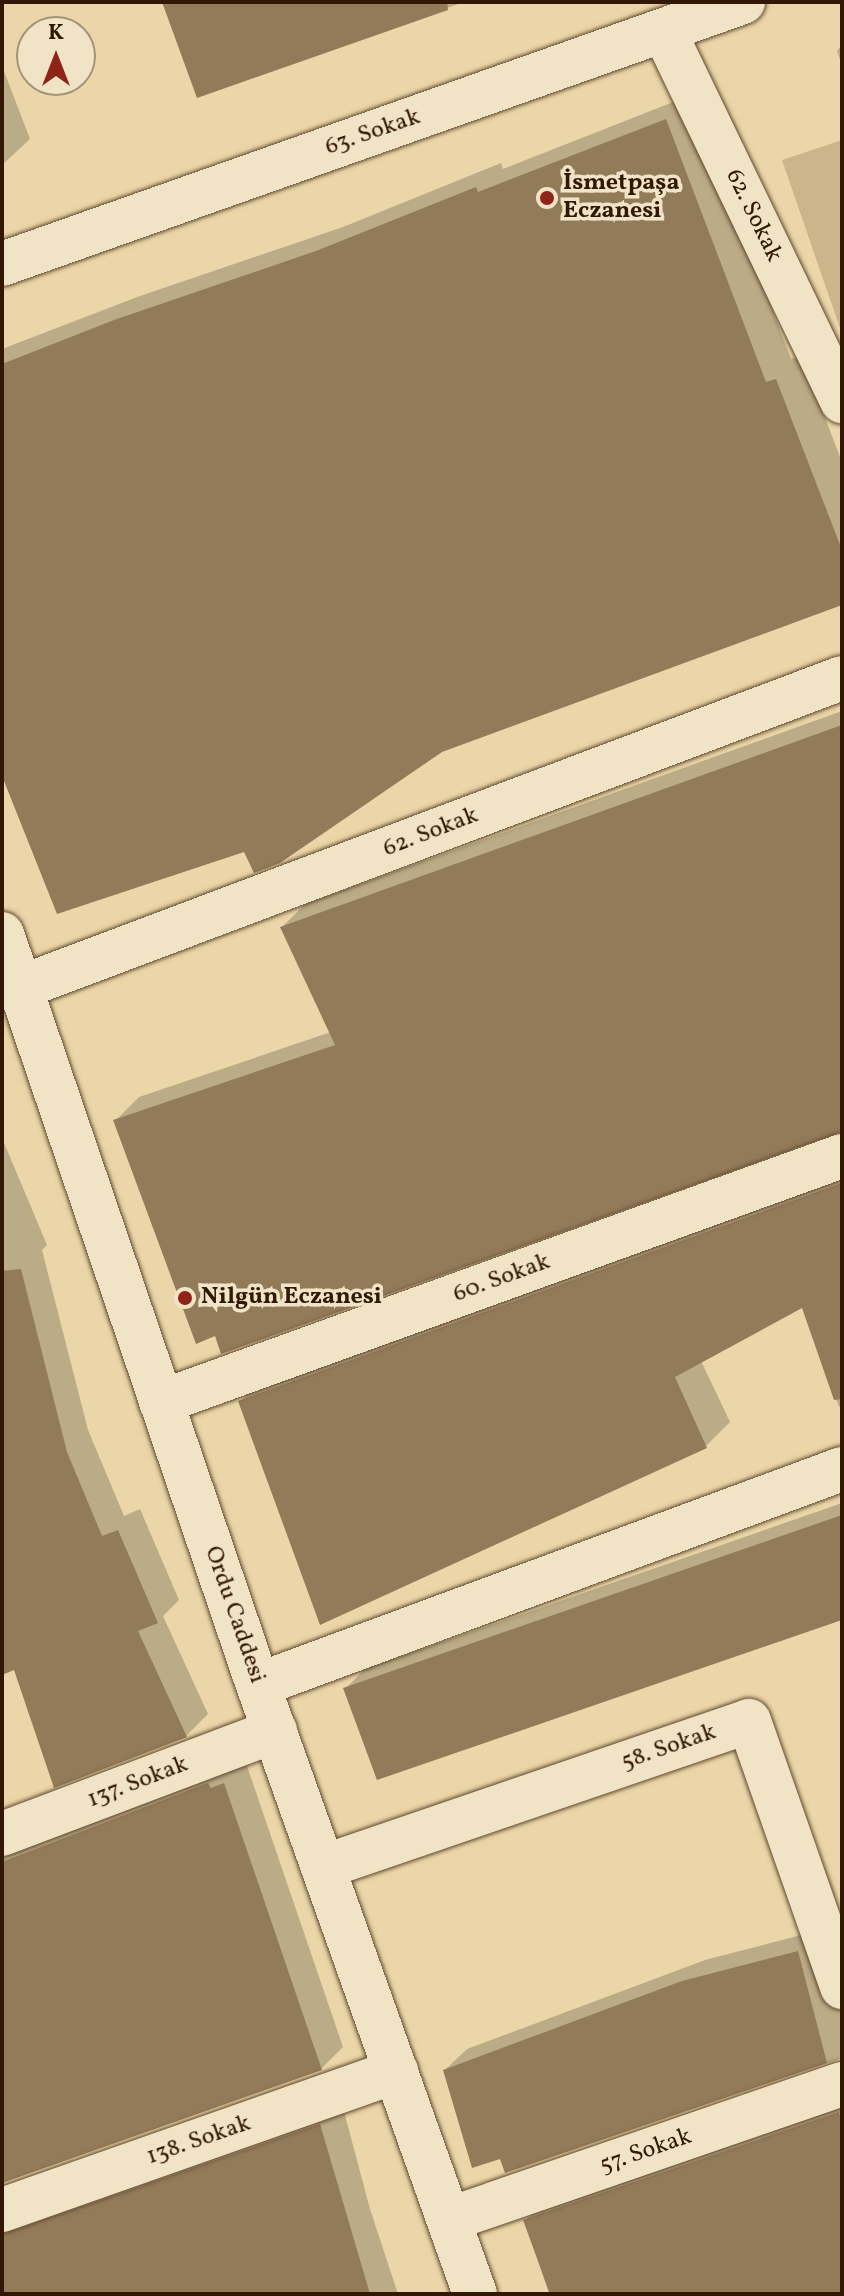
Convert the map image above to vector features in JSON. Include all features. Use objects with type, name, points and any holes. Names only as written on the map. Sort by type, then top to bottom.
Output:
[{"type":"street","name":"63. Sokak","points":[[2,264],[743,2]]},
{"type":"street","name":"62. Sokak","points":[[664,31],[842,401]]},
{"type":"street","name":"62. Sokak","points":[[19,988],[842,678]]},
{"type":"street","name":"Ordu Caddesi","points":[[2,934],[258,1685],[475,2294]]},
{"type":"street","name":"60. Sokak","points":[[161,1402],[842,1156]]},
{"type":"street","points":[[258,1685],[842,1469]]},
{"type":"street","name":"58. Sokak","points":[[323,1867],[749,1721],[842,1987]]},
{"type":"street","name":"137. Sokak","points":[[2,1834],[275,1731]]},
{"type":"street","name":"138. Sokak","points":[[2,2210],[396,2071]]},
{"type":"street","name":"57. Sokak","points":[[450,2219],[842,2084]]},
{"type":"shaded area","points":[[842,140],[842,330],[841,331],[782,160]]},
{"type":"building","points":[[162,2],[447,2],[448,10],[197,98]]},
{"type":"building","points":[[666,119],[766,382],[776,379],[842,550],[842,605],[442,752],[280,863],[254,873],[244,852],[57,914],[2,776],[2,364],[114,320],[316,251],[476,187],[478,192]]},
{"type":"building","points":[[842,725],[842,1132],[221,1354],[215,1336],[196,1344],[113,1120],[335,1045],[280,927]]},
{"type":"building","points":[[842,1183],[842,1399],[834,1400],[802,1308],[675,1377],[707,1448],[320,1625],[238,1401]]},
{"type":"building","points":[[21,1269],[67,1452],[102,1536],[118,1530],[158,1623],[138,1631],[187,1737],[54,1788],[14,1670],[2,1675],[2,1271]]},
{"type":"building","points":[[842,1515],[842,1620],[377,1780],[343,1688]]},
{"type":"building","points":[[208,1783],[211,1788],[224,1783],[322,2070],[2,2183],[2,1862]]},
{"type":"building","points":[[798,1951],[827,2063],[505,2173],[500,2159],[472,2168],[443,2070],[682,1981]]},
{"type":"building","points":[[839,2112],[842,2123],[842,2294],[550,2294],[523,2220]]},
{"type":"building","points":[[320,2124],[370,2294],[2,2294],[2,2234]]},
{"type":"place","name":"İsmetpaşa Eczanesi","points":[[547,198]]},
{"type":"place","name":"Nilgün Eczanesi","points":[[185,1298]]}]
